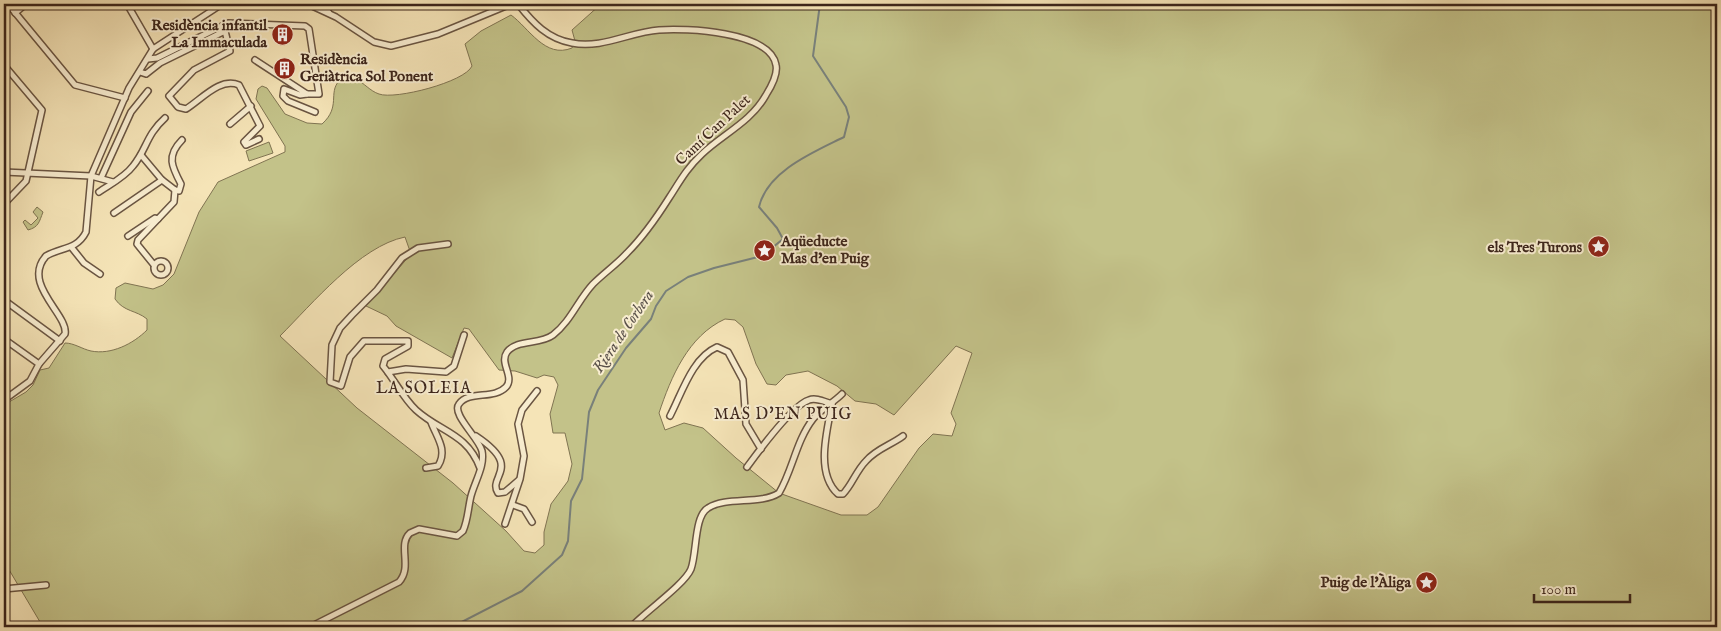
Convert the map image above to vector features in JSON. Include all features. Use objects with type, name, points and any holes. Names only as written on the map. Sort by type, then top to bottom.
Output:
[{"type":"street","points":[[8,4],[75,85],[125,98]]},
{"type":"street","points":[[15,13],[26,4]]},
{"type":"street","points":[[127,4],[153,49]]},
{"type":"street","points":[[4,400],[25,386],[40,364],[60,341],[66,330],[64,324],[50,305],[42,286],[40,266],[46,256],[51,253],[72,248],[86,232],[91,176],[125,98],[153,49],[219,6],[244,4]]},
{"type":"street","points":[[252,4],[306,4],[332,15]]},
{"type":"street","points":[[327,4],[326,10],[332,15],[374,42],[391,46],[438,34],[511,4]]},
{"type":"street","name":"Camí Can Palet","points":[[475,436],[459,416],[457,408],[460,403],[466,399],[500,392],[508,384],[504,360],[508,351],[517,345],[544,340],[555,333],[568,320],[594,284],[639,241],[661,211],[684,172],[704,152],[736,129],[756,109],[766,96],[776,71],[775,60],[763,48],[749,40],[726,34],[658,30],[589,44],[567,42],[540,29],[518,4]]},
{"type":"street","points":[[148,59],[157,58],[228,22],[305,26],[309,29],[319,94],[300,95],[284,89],[282,92],[288,101],[315,112]]},
{"type":"street","points":[[140,72],[146,74],[160,63],[225,31],[230,51],[194,70],[170,96],[178,107],[186,108],[220,86],[232,82],[239,85],[260,126],[244,142],[246,145],[259,139]]},
{"type":"street","points":[[256,60],[308,94]]},
{"type":"street","points":[[4,65],[42,110],[26,173],[26,181],[4,204]]},
{"type":"street","points":[[101,178],[131,112],[148,91]]},
{"type":"street","points":[[230,124],[251,106]]},
{"type":"street","points":[[99,192],[132,168],[141,155],[147,138],[165,118]]},
{"type":"street","points":[[175,190],[178,191],[181,184],[170,163],[171,154],[182,140]]},
{"type":"street","points":[[141,155],[162,180],[175,190]]},
{"type":"street","points":[[4,172],[91,176],[113,182]]},
{"type":"street","points":[[114,213],[162,180]]},
{"type":"street","points":[[154,265],[159,260],[168,261],[168,271],[162,275],[155,272],[154,265],[137,244],[138,240],[174,202],[175,190]]},
{"type":"street","points":[[128,236],[155,218],[158,219]]},
{"type":"street","points":[[448,244],[418,248],[402,258],[377,290],[340,328],[332,345],[330,382],[341,386],[350,357],[364,341],[408,340],[408,346],[383,362],[388,372],[413,408],[430,422],[453,433],[467,444],[480,469]]},
{"type":"street","points":[[72,248],[84,263],[100,274]]},
{"type":"street","points":[[4,300],[60,341]]},
{"type":"street","points":[[388,372],[406,369],[446,372],[454,366],[464,335]]},
{"type":"street","points":[[4,339],[40,364]]},
{"type":"street","points":[[670,416],[698,361],[711,349],[716,347],[723,348],[728,352],[743,380],[746,424],[761,448]]},
{"type":"street","points":[[505,524],[513,506],[524,456],[518,424],[522,410],[537,391]]},
{"type":"street","points":[[631,627],[684,581],[690,571],[697,548],[698,523],[704,512],[709,507],[719,504],[762,498],[780,493],[794,452],[808,426],[818,413],[832,404],[842,394]]},
{"type":"street","points":[[747,467],[761,448],[804,402],[811,399],[832,404]]},
{"type":"street","points":[[832,404],[825,470],[832,488],[838,494],[843,494],[848,489],[849,483],[866,460],[902,436]]},
{"type":"street","points":[[426,468],[438,466],[442,459],[443,448],[430,422]]},
{"type":"street","points":[[310,627],[399,582],[406,568],[405,543],[410,533],[419,529],[453,535],[460,534],[467,518],[471,496],[480,469],[482,453],[475,436]]},
{"type":"street","points":[[475,436],[492,448],[500,457],[502,466],[496,487],[498,494],[505,492],[520,479]]},
{"type":"street","points":[[513,506],[524,509],[532,522]]},
{"type":"street","points":[[4,589],[46,585]]},
{"type":"shaded area","points":[[601,4],[1717,4],[1717,627],[43,627],[8,568],[4,570],[4,405],[26,392],[33,385],[40,370],[49,368],[65,343],[91,351],[114,350],[135,340],[147,330],[147,319],[126,309],[115,299],[116,288],[125,283],[153,289],[163,285],[174,274],[199,212],[218,182],[285,152],[285,146],[256,99],[258,89],[262,86],[267,88],[285,114],[307,123],[322,124],[331,112],[334,90],[339,81],[356,79],[376,93],[387,95],[414,92],[444,83],[467,72],[472,66],[465,44],[481,31],[511,15],[538,40],[554,49],[572,48],[575,41],[572,30]],"holes":[[[405,237],[411,254],[366,306],[387,316],[396,326],[452,358],[464,328],[469,329],[499,370],[515,371],[537,378],[544,375],[554,377],[558,385],[550,414],[553,433],[565,433],[572,464],[568,481],[551,504],[544,532],[544,545],[535,553],[524,551],[506,531],[453,483],[357,408],[280,336],[322,293],[354,264],[371,252]],[[725,319],[735,320],[743,327],[756,364],[767,384],[776,385],[786,375],[808,371],[837,386],[855,401],[876,404],[894,415],[956,346],[972,353],[951,413],[956,424],[952,436],[933,434],[919,448],[878,507],[867,515],[841,515],[779,493],[703,428],[684,423],[665,430],[659,413],[675,372],[691,347],[712,326]]]},
{"type":"shaded area","points":[[269,142],[273,153],[249,161],[246,151]]},
{"type":"shaded area","points":[[37,207],[43,212],[41,219],[37,226],[28,230],[23,222],[25,220],[31,225],[38,218],[33,212]]},
{"type":"waterway","name":"Riera de Corbera","points":[[452,627],[522,591],[562,555],[568,541],[571,501],[582,479],[589,412],[598,390],[626,348],[651,319],[656,306],[666,291],[688,277],[714,268],[762,256],[783,239],[777,228],[759,207],[764,194],[771,183],[793,164],[844,137],[849,117],[846,107],[813,56],[820,4]]},
{"type":"place","name":"Residència infantil La Immaculada","points":[[283,34]]},
{"type":"place","name":"Residència Geriàtrica Sol Ponent","points":[[284,68]]},
{"type":"place","name":"els Tres Turons","points":[[1598,247]]},
{"type":"place","name":"Aqüeducte Mas d'en Puig","points":[[765,250]]},
{"type":"place","name":"Puig de l'Àliga","points":[[1427,582]]},
{"type":"district","name":"LA SOLEIA","points":[[424,389]]},
{"type":"district","name":"MAS D'EN PUIG","points":[[783,415]]}]
